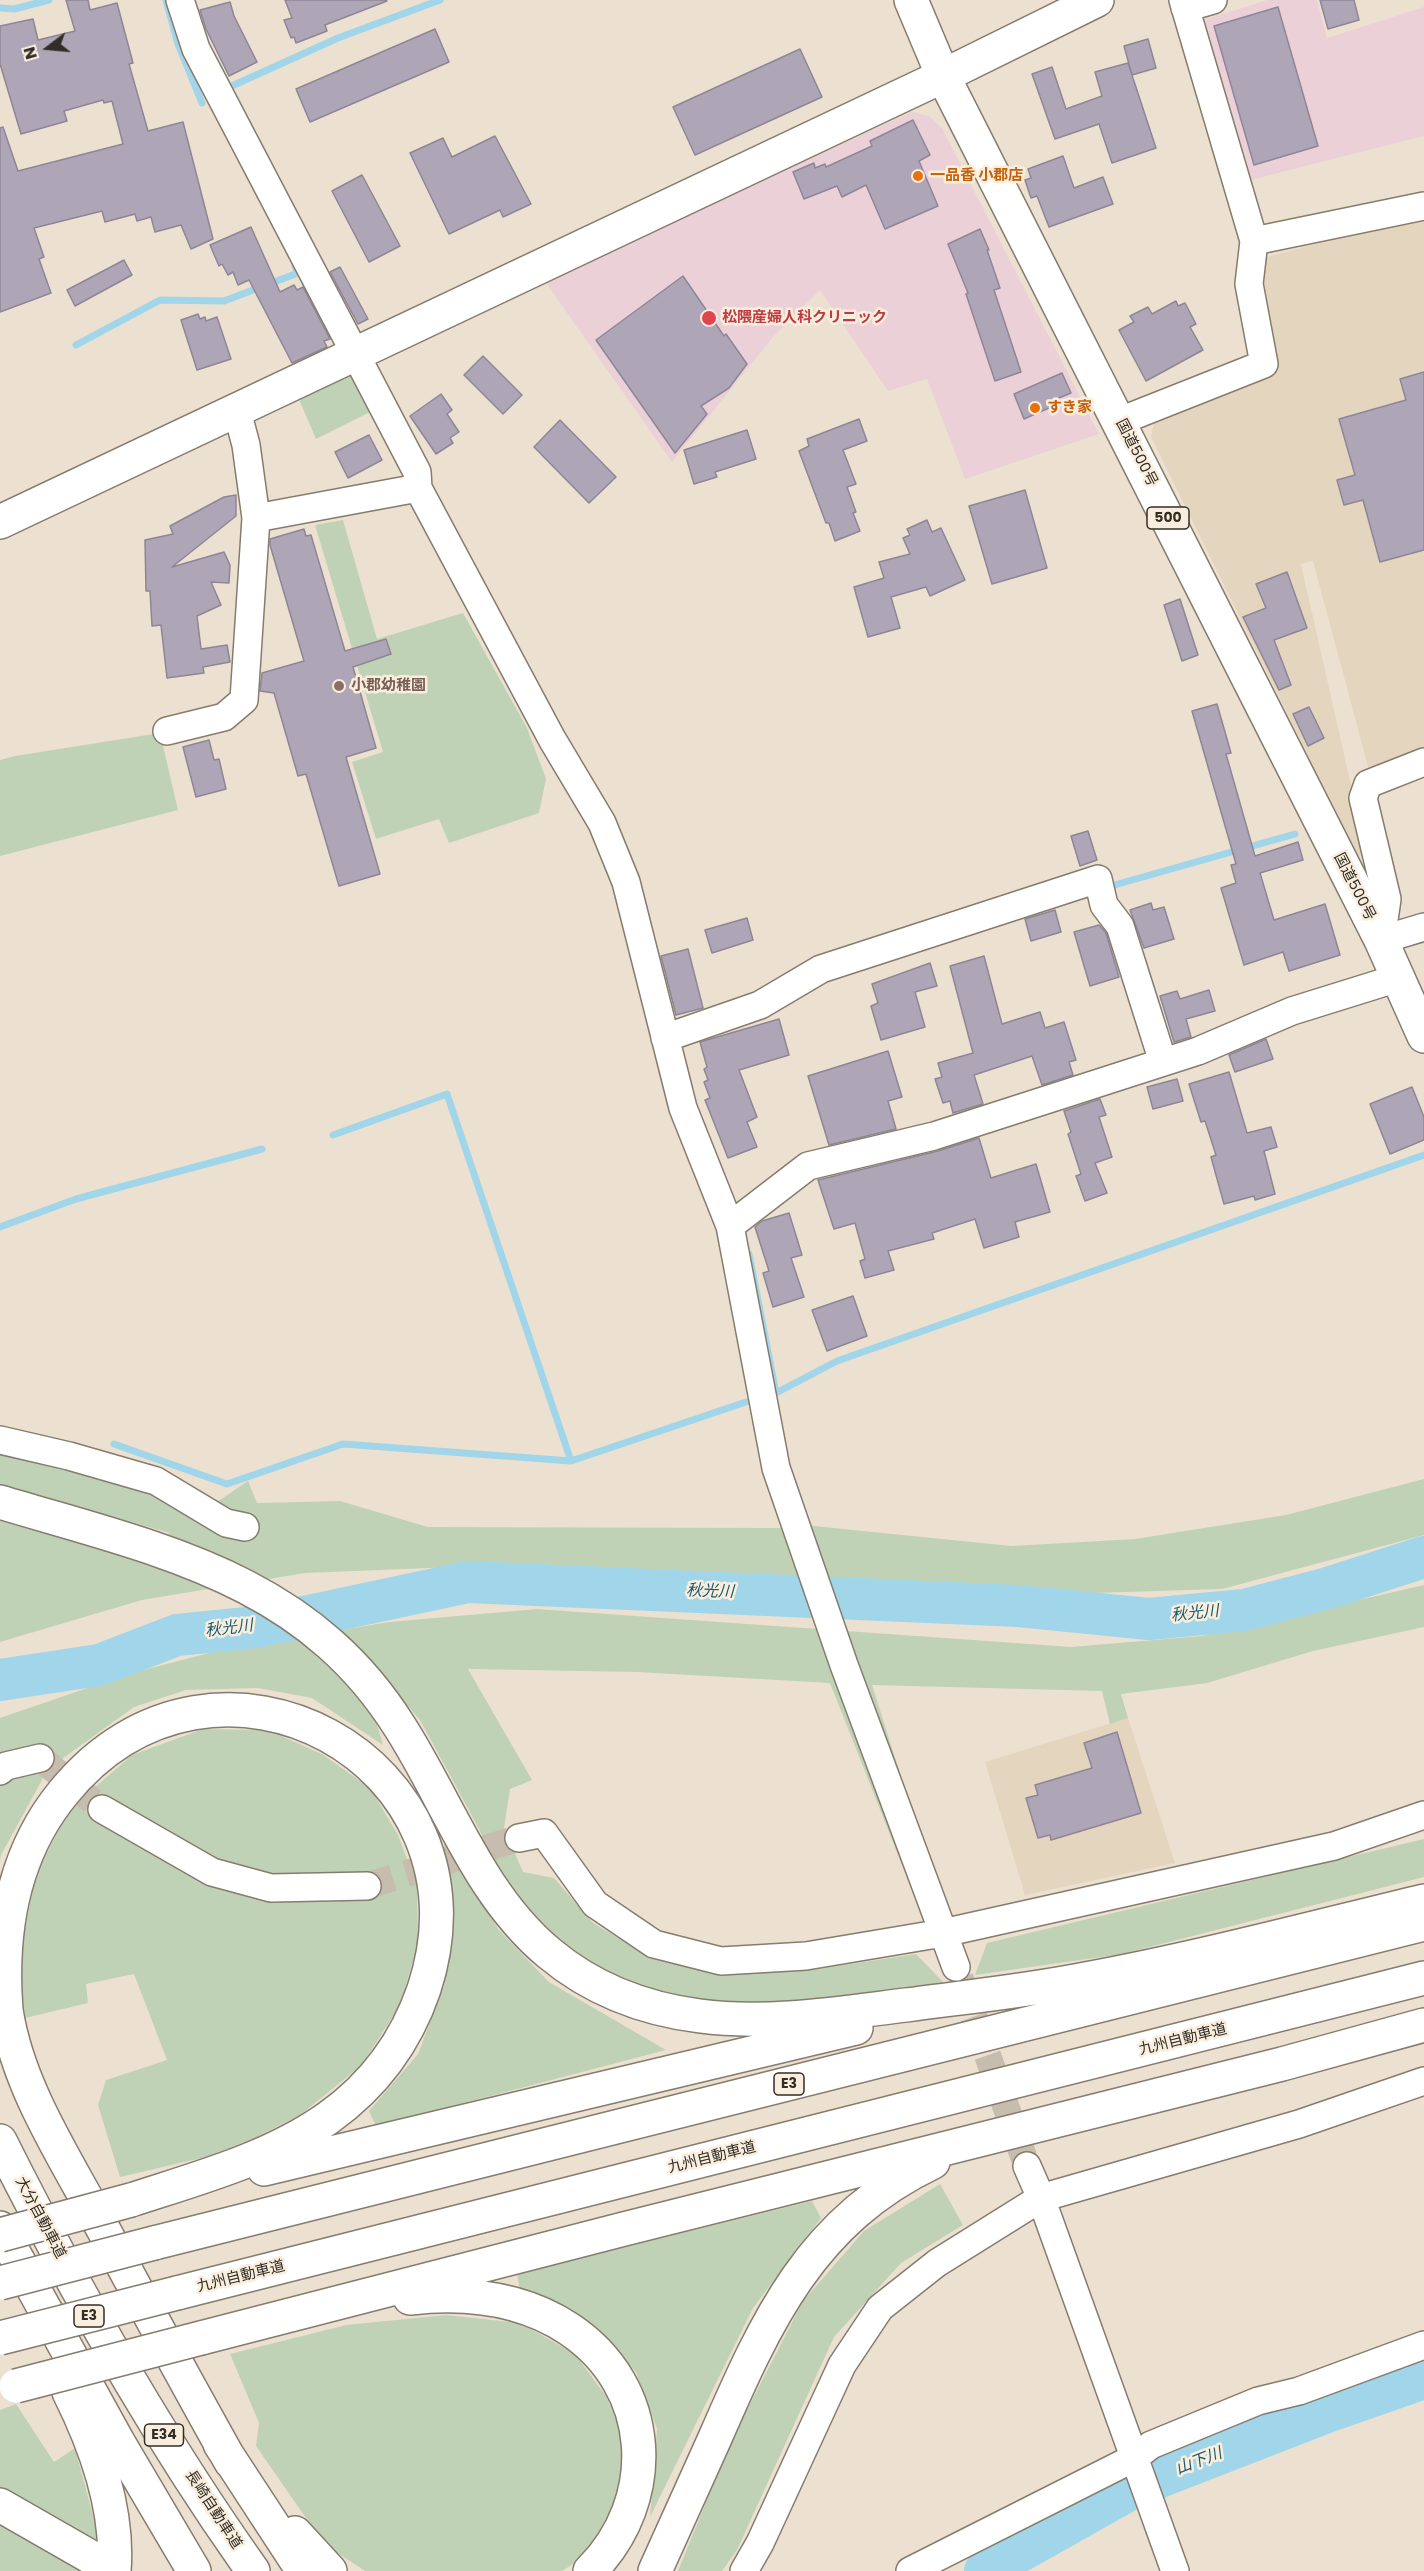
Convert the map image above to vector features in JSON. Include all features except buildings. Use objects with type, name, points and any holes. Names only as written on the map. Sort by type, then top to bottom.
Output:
[{"type":"main road","name":"国道500号","points":[[911,0],[943,76],[1120,421],[1381,940],[1424,1036]]},
{"type":"main road","points":[[0,522],[943,76],[1096,0]]},
{"type":"main road","points":[[0,1502],[139,1542],[216,1571],[280,1606],[308,1625],[353,1665],[400,1727],[480,1869],[522,1928],[572,1970],[603,1988],[633,2001],[668,2011],[704,2017],[749,2018],[828,2014],[1000,1993]]},
{"type":"main road","points":[[131,2200],[271,2151],[332,2115],[382,2068],[407,2029],[429,1973],[435,1937],[436,1904],[426,1855],[409,1813],[396,1792],[364,1760],[341,1742],[288,1717],[230,1708],[201,1711],[148,1727],[124,1740],[85,1768],[59,1798],[27,1850],[15,1881],[3,1944],[6,2014],[27,2081],[51,2133],[231,2462]]},
{"type":"main road","points":[[0,2235],[131,2200],[1000,1993],[1161,1964],[1424,1901]]},
{"type":"main road","name":"E3","points":[[0,2283],[1424,1924]]},
{"type":"main road","name":"九州自動車道","points":[[0,2338],[1424,1978]]},
{"type":"main road","points":[[5,2389],[1282,2064],[1424,2025]]},
{"type":"main road","points":[[0,2049],[48,2147],[129,2295],[231,2462],[303,2571]]},
{"type":"main road","points":[[655,2571],[737,2383],[765,2330],[802,2270],[827,2239],[889,2187],[962,2148],[1005,2133]]},
{"type":"main road","name":"大分自動車道","points":[[0,2141],[81,2295]]},
{"type":"main road","points":[[48,2147],[262,2491],[303,2544],[330,2571]]},
{"type":"main road","name":"E34","points":[[0,2228],[118,2442],[194,2571]]},
{"type":"main road","points":[[0,2256],[74,2403],[92,2446],[105,2485],[112,2518],[116,2552],[113,2571],[0,2505]]},
{"type":"main road","name":"長崎自動車道","points":[[81,2295],[182,2463],[253,2571]]},
{"type":"main road","points":[[201,2338],[358,2305],[431,2296],[464,2296],[522,2306],[570,2329],[608,2367],[622,2387],[632,2411],[639,2455],[637,2489],[629,2515],[617,2538],[590,2571]]},
{"type":"main road","points":[[118,2442],[185,2571]]},
{"type":"street","points":[[180,0],[196,49],[417,472],[418,488],[552,740],[602,823],[626,882],[683,1108],[729,1226],[768,1438],[776,1468],[804,1553],[956,1967]]},
{"type":"street","points":[[1120,421],[1263,364],[1249,285],[1254,241],[1184,4],[1213,0]]},
{"type":"street","points":[[1254,241],[1424,206]]},
{"type":"street","points":[[167,731],[224,717],[244,700],[256,518],[246,444],[237,411]]},
{"type":"street","points":[[256,518],[418,488]]},
{"type":"street","points":[[1424,762],[1368,784],[1363,798],[1387,899],[1381,940],[1424,927]]},
{"type":"street","points":[[665,1038],[760,1005],[821,969],[1098,879],[1104,905],[1120,926],[1162,1062]]},
{"type":"street","points":[[729,1226],[808,1166],[934,1136],[1198,1051],[1292,1011],[1398,978]]},
{"type":"street","points":[[0,1440],[69,1455],[156,1481],[226,1522],[245,1527]]},
{"type":"street","points":[[0,1771],[6,1766],[40,1758]]},
{"type":"street","points":[[102,1809],[212,1872],[272,1888],[367,1886]]},
{"type":"street","points":[[519,1838],[544,1833],[595,1904],[654,1944],[721,1961],[806,1956],[943,1933],[1334,1846],[1424,1815]]},
{"type":"street","points":[[744,2571],[760,2543],[842,2366],[880,2307],[937,2263],[1041,2198],[1299,2124],[1424,2081]]},
{"type":"street","points":[[1027,2166],[1041,2198],[1175,2571]]},
{"type":"street","points":[[910,2571],[1136,2462],[1151,2445],[1257,2401],[1299,2391],[1424,2346]]},
{"type":"shaded area","points":[[1267,0],[1317,0],[1327,38],[1424,7],[1424,136],[1247,181],[1203,20]]},
{"type":"shaded area","points":[[912,112],[929,116],[942,128],[1099,434],[965,479],[927,379],[888,391],[820,290],[774,336],[672,462],[546,283],[685,215]]},
{"type":"shaded area","points":[[1424,215],[1424,756],[1370,774],[1313,561],[1301,564],[1350,781],[1368,845],[1358,857],[1151,437],[1154,422],[1278,371],[1263,313],[1263,258]]},
{"type":"shaded area","points":[[1128,1718],[1175,1863],[1025,1895],[985,1762]]},
{"type":"green space","points":[[347,374],[362,380],[376,409],[316,439],[298,397]]},
{"type":"green space","points":[[343,520],[377,639],[463,613],[527,728],[546,779],[539,813],[449,843],[439,819],[376,839],[352,762],[383,752],[315,525]]},
{"type":"green space","points":[[160,733],[178,810],[0,856],[0,760]]},
{"type":"green space","points":[[0,1450],[149,1491],[193,1518],[248,1481],[257,1503],[340,1501],[428,1527],[778,1528],[814,1526],[1011,1546],[1135,1539],[1286,1515],[1424,1479],[1424,1535],[1222,1589],[1094,1593],[912,1581],[529,1564],[305,1573],[142,1600],[0,1642],[0,1519],[128,1555],[170,1533],[0,1485]]},
{"type":"green space","points":[[1424,1585],[1424,1627],[1313,1651],[1207,1683],[1121,1694],[1128,1718],[1110,1724],[1102,1691],[872,1685],[942,1905],[915,1898],[830,1683],[637,1672],[468,1669],[532,1780],[510,1789],[504,1828],[523,1872],[554,1878],[593,1923],[653,1959],[720,1975],[818,1969],[916,1954],[944,1983],[772,2004],[701,2001],[627,1986],[565,1946],[507,1888],[479,1829],[420,1720],[377,1670],[372,1708],[383,1745],[312,1698],[258,1688],[186,1690],[134,1707],[48,1769],[1,1855],[0,1862],[0,1718],[128,1674],[217,1651],[389,1622],[537,1609],[1071,1647],[1202,1636]]},
{"type":"green space","points":[[203,1729],[268,1730],[322,1754],[370,1788],[398,1835],[417,1886],[418,1944],[400,2005],[362,2065],[300,2115],[227,2152],[120,2177],[98,2105],[106,2080],[167,2060],[134,1974],[86,1984],[88,2003],[25,2018],[19,1959],[36,1874],[69,1810],[132,1755]]},
{"type":"green space","points":[[443,1834],[498,1929],[549,1982],[666,2050],[376,2126],[369,2111],[418,2054],[444,1986],[452,1929]]},
{"type":"green space","points":[[1424,1839],[1424,1877],[1122,1954],[975,1975],[987,1943]]},
{"type":"green space","points":[[940,2184],[963,2225],[901,2263],[834,2337],[737,2550],[722,2571],[678,2571],[731,2441],[803,2301],[864,2231]]},
{"type":"green space","points":[[812,2201],[821,2218],[753,2308],[650,2517],[657,2429],[636,2372],[582,2317],[520,2290],[517,2274]]},
{"type":"green space","points":[[446,2315],[520,2323],[575,2354],[606,2396],[625,2440],[624,2480],[606,2526],[573,2564],[562,2571],[365,2571],[324,2544],[256,2446],[259,2423],[230,2354],[346,2325]]},
{"type":"green space","points":[[16,2404],[54,2462],[75,2448],[97,2530],[94,2571],[0,2571],[0,2410]]},
{"type":"waterway","points":[[0,8],[14,9],[49,0]]},
{"type":"waterway","points":[[166,0],[178,44],[202,103]]},
{"type":"waterway","points":[[234,85],[338,38],[440,0]]},
{"type":"waterway","points":[[76,345],[160,300],[224,301],[298,273],[295,266]]},
{"type":"waterway","points":[[1111,886],[1295,834]]},
{"type":"waterway","points":[[333,1135],[447,1094],[571,1461],[746,1402]]},
{"type":"waterway","points":[[0,1227],[76,1199],[262,1149]]},
{"type":"waterway","points":[[749,1254],[776,1393],[837,1361],[1424,1155]]},
{"type":"waterway","points":[[114,1444],[227,1484],[343,1444],[571,1461]]},
{"type":"waterway","name":"秋光川","points":[[0,1680],[99,1665],[177,1635],[257,1627],[468,1582],[1019,1606],[1149,1619],[1244,1610],[1328,1588],[1424,1557]]},
{"type":"waterway","name":"山下川","points":[[985,2571],[1134,2487],[1327,2412],[1424,2378]]},
{"type":"tunnel","points":[[40,1758],[102,1809]]},
{"type":"tunnel","points":[[367,1886],[519,1838]]},
{"type":"tunnel","points":[[960,1978],[1027,2166]]},
{"type":"place","name":"一品香 小郡店","points":[[918,176]]},
{"type":"place","name":"松隈産婦人科クリニック","points":[[709,318]]},
{"type":"place","name":"すき家","points":[[1035,408]]},
{"type":"place","name":"小郡幼稚園","points":[[339,686]]}]
